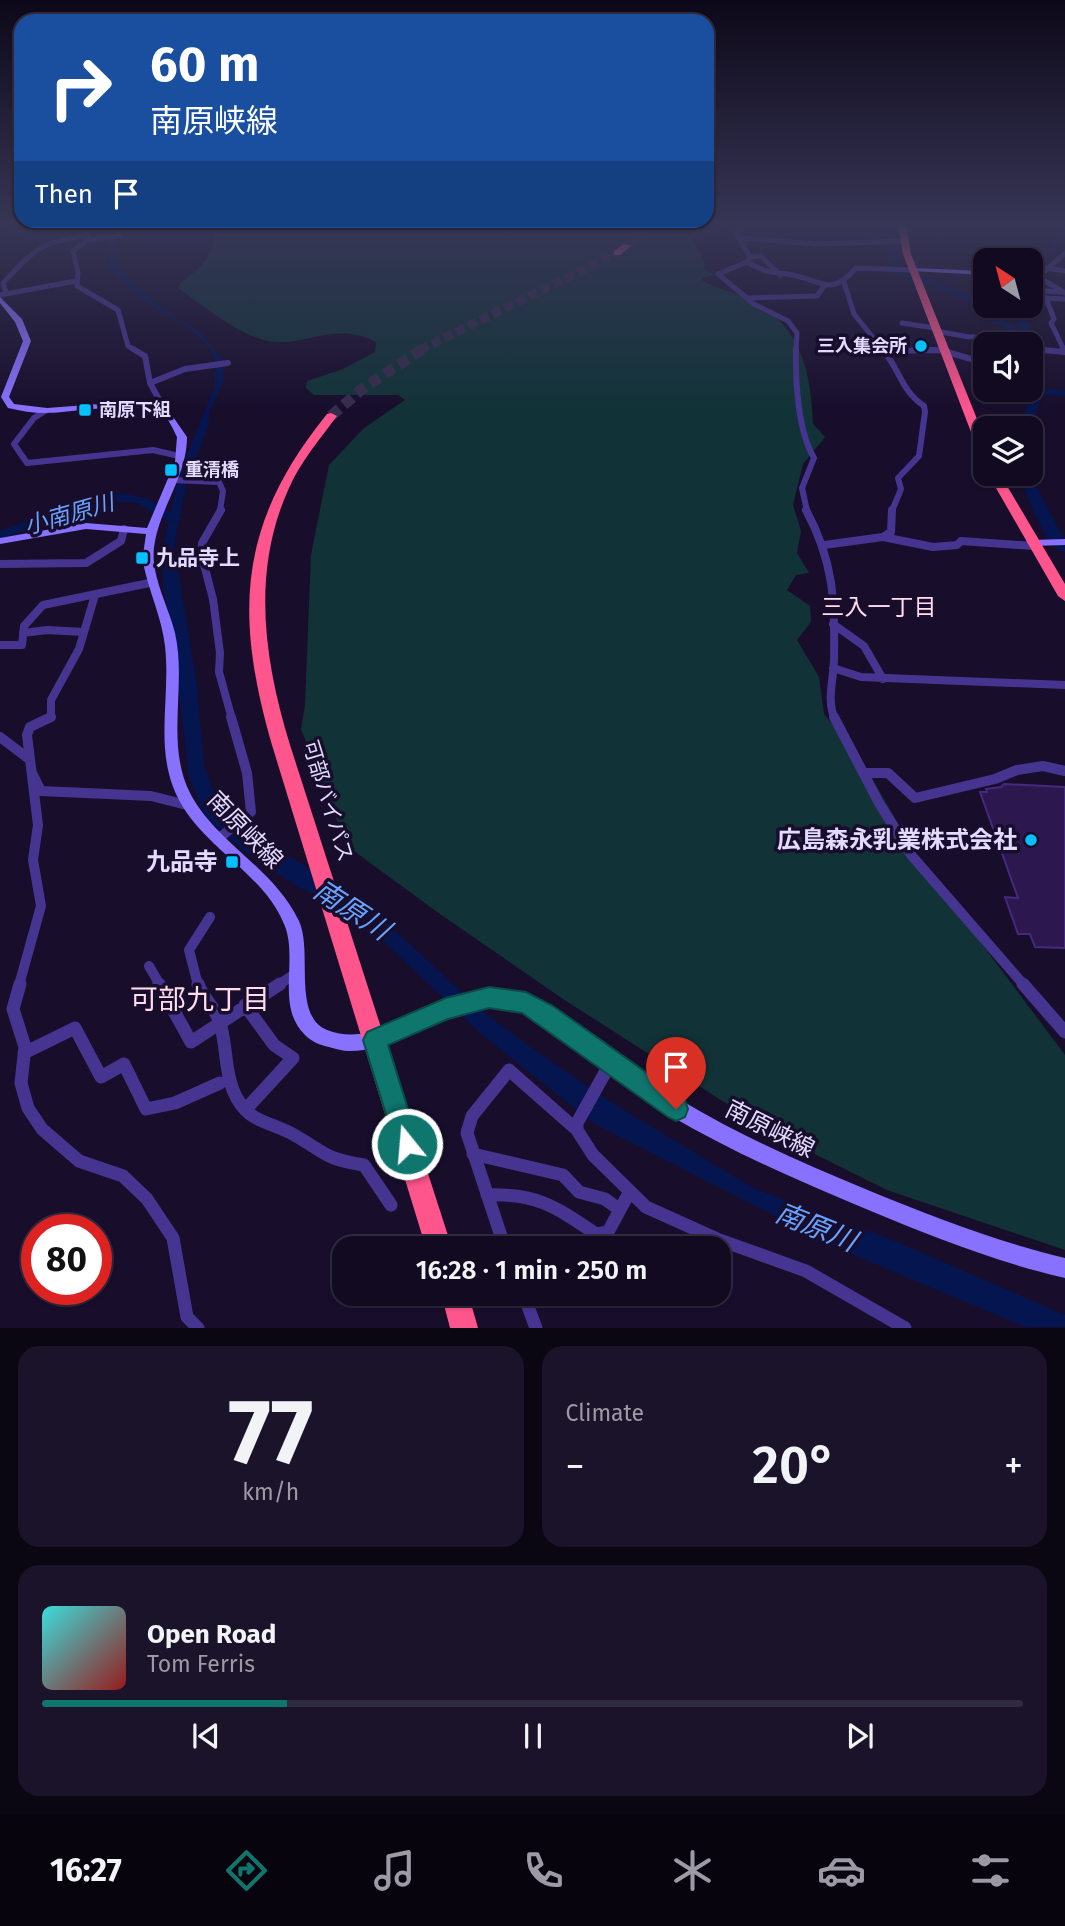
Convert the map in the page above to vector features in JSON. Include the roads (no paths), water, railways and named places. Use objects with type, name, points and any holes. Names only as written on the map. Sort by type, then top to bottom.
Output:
[{"type":"highway","points":[[920,286],[973,423]]},
{"type":"highway","name":"可部バイパス","points":[[331,416],[295,463],[276,498],[263,552],[257,618],[262,674],[271,713],[314,854],[435,1236]]},
{"type":"highway","points":[[1001,486],[1033,545],[1065,596]]},
{"type":"highway","points":[[458,1306],[464,1328]]},
{"type":"main road","points":[[2,296],[23,327],[27,341],[6,392],[6,402],[19,409],[44,411],[124,406],[158,408]]},
{"type":"main road","name":"南原峡線","points":[[158,408],[166,412],[182,437],[173,480],[149,541],[154,582],[165,611],[172,646],[173,682],[169,743],[187,804],[275,896],[294,928],[300,1012],[310,1029],[324,1038],[343,1042],[375,1040],[446,1009],[489,998],[526,1003],[676,1109],[796,1171],[970,1242],[1024,1259],[1065,1268]]},
{"type":"main road","points":[[0,541],[86,526],[153,532]]},
{"type":"main road","points":[[1033,545],[1065,542]]},
{"type":"street","points":[[2,296],[51,286]]},
{"type":"street","points":[[79,286],[83,292],[118,310],[128,346],[145,356],[150,383],[161,403],[158,408]]},
{"type":"street","points":[[733,286],[788,321],[797,333],[795,384],[802,410],[804,441],[814,458],[801,481],[803,502],[824,545],[830,571],[833,668],[829,698],[832,713],[891,825],[912,856],[1065,1032]]},
{"type":"street","points":[[748,298],[817,296],[824,286]]},
{"type":"street","points":[[845,286],[856,316],[887,351],[903,378],[906,393],[923,406],[926,419],[920,436],[919,456],[898,478],[901,489],[894,499],[889,517],[891,532],[883,537]]},
{"type":"street","points":[[1047,286],[1065,295]]},
{"type":"street","points":[[1044,291],[1065,295]]},
{"type":"street","points":[[1043,350],[1065,352],[1046,298],[1065,295]]},
{"type":"street","points":[[902,323],[973,337]]},
{"type":"street","points":[[887,351],[944,352],[973,360]]},
{"type":"street","points":[[150,383],[185,369],[228,363]]},
{"type":"street","points":[[44,411],[34,418],[14,444],[27,463],[153,450],[179,456]]},
{"type":"street","points":[[173,480],[219,482],[223,491],[221,509],[202,543],[202,557],[214,599],[222,684],[247,773],[251,812],[247,818],[220,837]]},
{"type":"street","points":[[0,564],[86,564],[121,541],[124,529]]},
{"type":"street","points":[[824,545],[883,537],[933,547],[957,545],[961,541],[1033,545]]},
{"type":"street","points":[[0,645],[22,645],[23,626],[43,605],[154,582]]},
{"type":"street","points":[[95,595],[79,649],[51,700],[51,717],[30,727],[30,772],[38,825],[33,860],[41,906],[13,1009],[24,1053],[21,1083],[28,1108],[42,1129],[79,1161],[123,1176],[147,1199],[173,1238],[187,1317],[198,1328]]},
{"type":"street","points":[[833,624],[853,634],[864,644],[883,679]]},
{"type":"street","points":[[23,633],[47,630],[83,632]]},
{"type":"street","points":[[833,668],[861,677],[883,679],[1065,685]]},
{"type":"street","points":[[0,737],[29,759]]},
{"type":"street","points":[[864,773],[888,773],[915,798],[995,779],[1017,770],[1043,766],[1065,771]]},
{"type":"street","points":[[30,772],[34,773],[41,791],[150,796],[187,804]]},
{"type":"street","points":[[210,917],[189,950],[200,991],[212,1004],[220,1022],[233,1090],[246,1109],[261,1123],[295,1135],[320,1154],[336,1161],[364,1165],[391,1205]]},
{"type":"street","points":[[149,966],[191,1042],[298,972]]},
{"type":"street","points":[[245,1005],[267,1036],[293,1058],[246,1109]]},
{"type":"street","points":[[24,1053],[75,1028],[102,1077],[124,1063],[146,1109],[175,1103],[220,1083]]},
{"type":"street","points":[[579,1123],[611,1062]]},
{"type":"street","points":[[501,1236],[467,1133],[472,1116],[509,1070],[579,1123],[593,1155],[646,1207],[806,1271],[905,1328]]},
{"type":"street","points":[[473,1154],[563,1175],[579,1192],[605,1199],[620,1210]]},
{"type":"street","points":[[487,1195],[519,1194],[558,1208],[596,1234],[608,1232],[629,1193]]},
{"type":"street","points":[[528,1306],[536,1328]]},
{"type":"water","name":"南原川","points":[[128,286],[137,286],[166,311],[202,333],[223,362],[224,381],[209,413],[209,424],[189,470],[174,545],[197,686],[204,766],[217,801],[238,825],[365,903],[481,1010],[609,1101],[753,1188],[890,1239],[1065,1315],[1065,1327],[1025,1327],[842,1250],[593,1123],[479,1032],[375,933],[338,905],[298,887],[243,850],[206,817],[189,778],[173,638],[163,586],[163,547],[179,475],[214,388],[216,365],[210,348],[189,328],[148,304]]},
{"type":"waterway","points":[[940,286],[977,303],[987,314],[1018,332]]},
{"type":"waterway","points":[[1020,318],[1027,332]]},
{"type":"waterway","points":[[1043,392],[1065,393]]},
{"type":"waterway","points":[[1029,416],[1035,402]]},
{"type":"waterway","points":[[1030,486],[1054,537],[1065,549]]},
{"type":"waterway","name":"小南原川","points":[[0,535],[86,502],[104,498],[137,499],[176,519]]},
{"type":"tunnel","points":[[420,350],[550,286]]},
{"type":"tunnel","points":[[331,416],[362,389],[423,349]]},
{"type":"place","name":"三入集会所","points":[[921,346]]},
{"type":"place","name":"南原下組","points":[[85,410]]},
{"type":"place","name":"重清橋","points":[[171,470]]},
{"type":"place","name":"九品寺上","points":[[142,558]]},
{"type":"place","name":"広島森永乳業株式会社","points":[[1031,840]]},
{"type":"place","name":"九品寺","points":[[232,862]]},
{"type":"district","name":"三入一丁目","points":[[879,607]]},
{"type":"district","name":"可部九丁目","points":[[200,999]]}]
